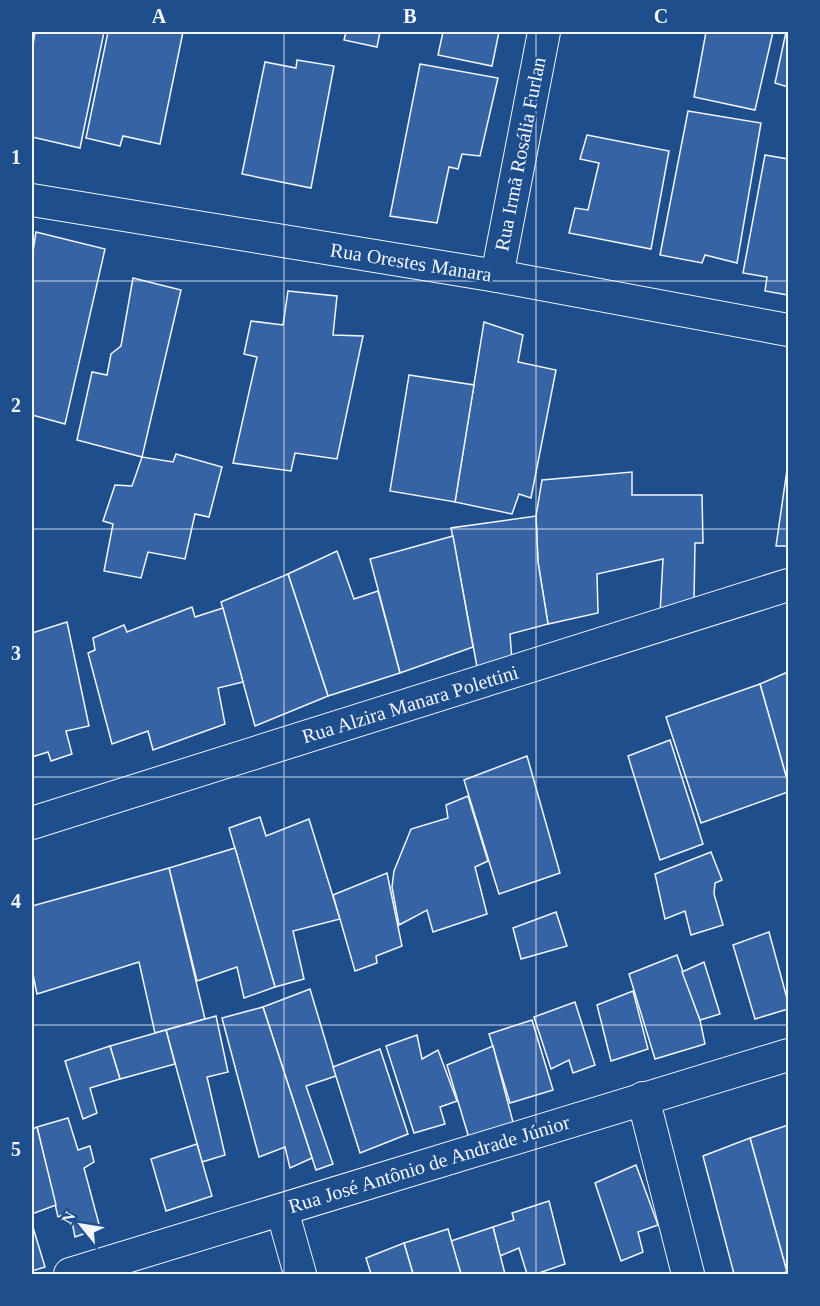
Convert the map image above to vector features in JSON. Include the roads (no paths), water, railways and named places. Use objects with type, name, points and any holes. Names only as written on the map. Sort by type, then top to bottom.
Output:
[{"type":"street","name":"Rua Irmã Rosália Furlan","points":[[496,276],[544,32]]},
{"type":"street","name":"Rua Orestes Manara","points":[[32,200],[496,276],[789,330]]},
{"type":"street","name":"Rua Alzira Manara Polettini","points":[[32,823],[789,585]]},
{"type":"street","name":"Rua José Antônio de Andrade Júnior","points":[[70,1275],[789,1055]]},
{"type":"street","points":[[643,1098],[688,1275]]},
{"type":"street","points":[[282,1210],[300,1275]]}]
